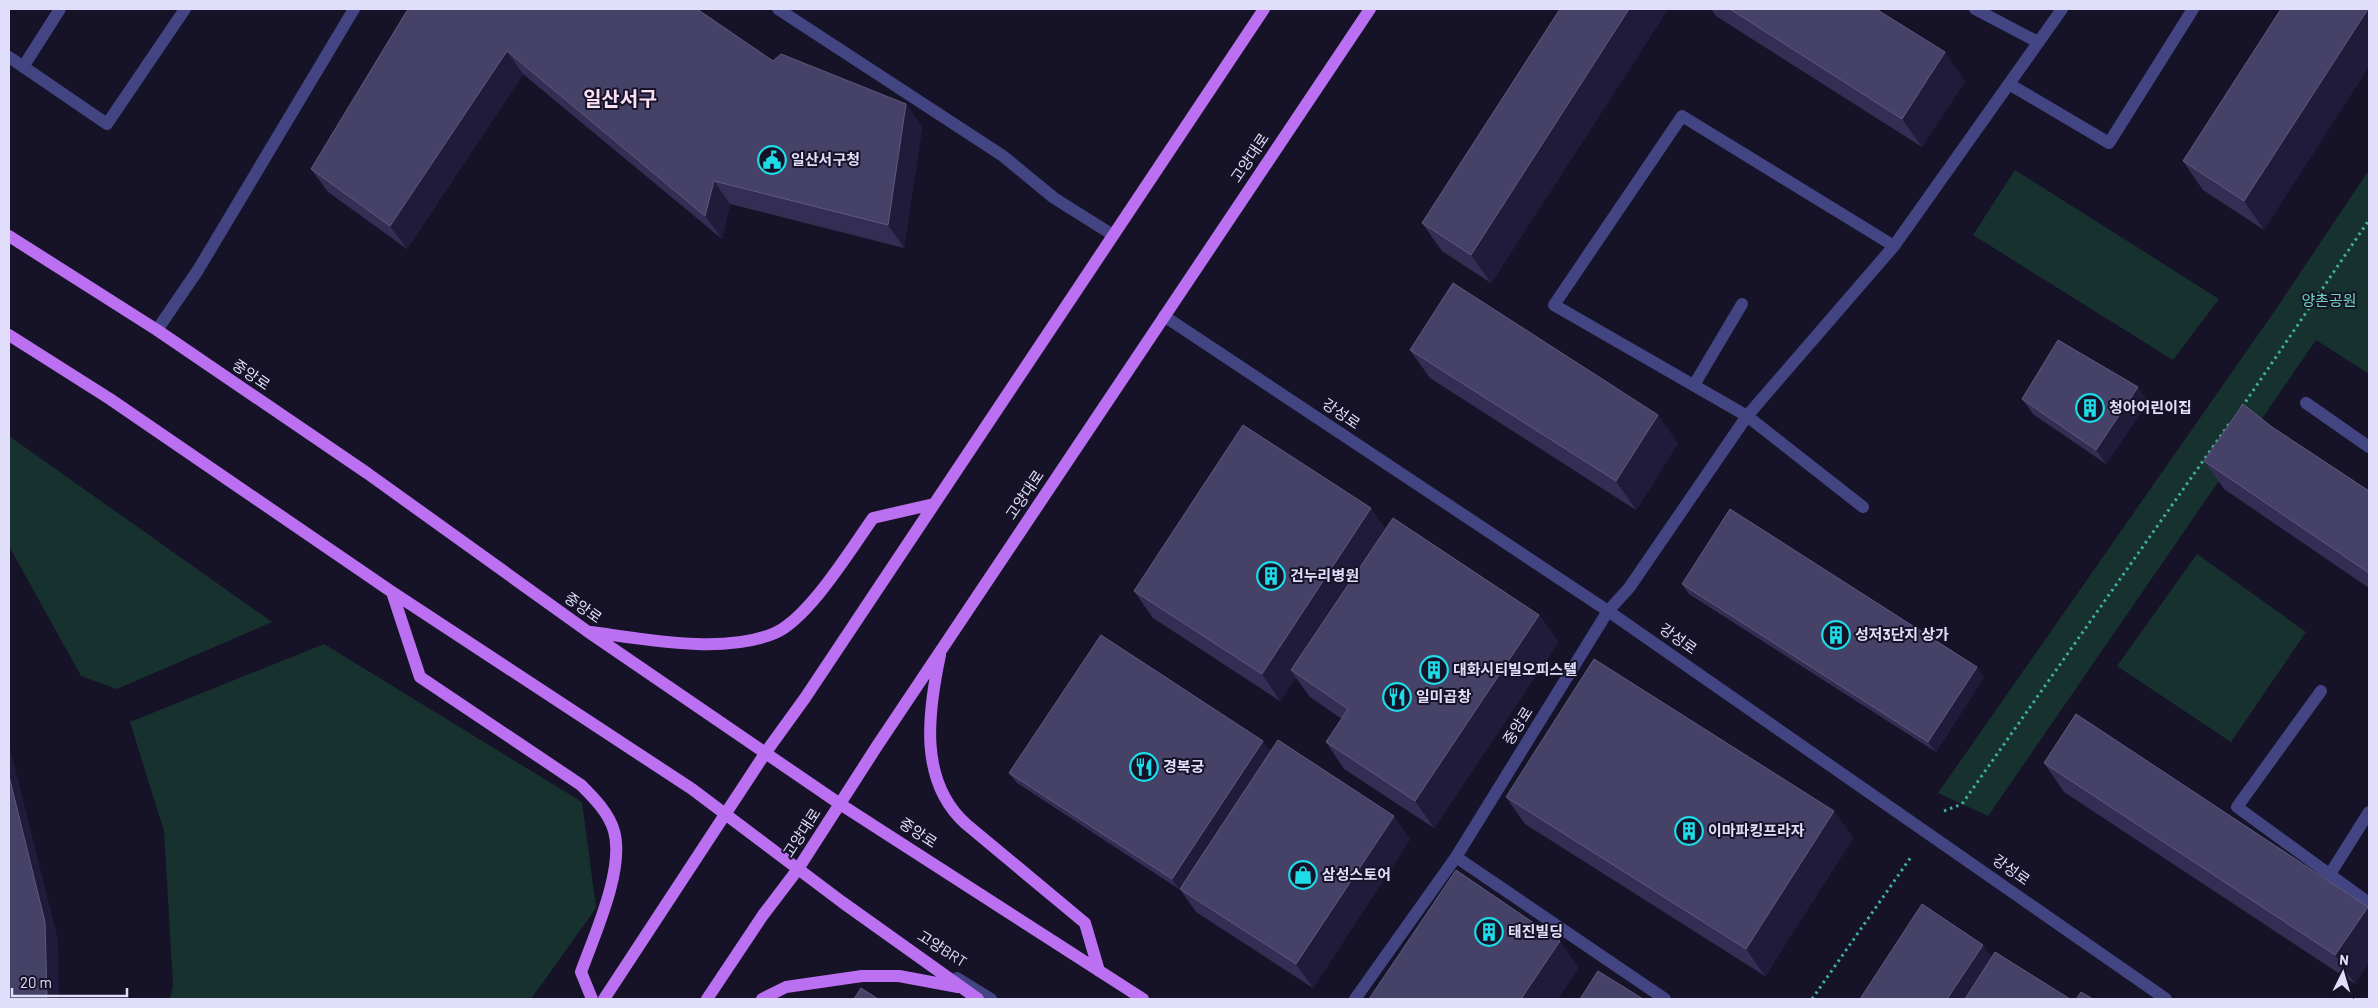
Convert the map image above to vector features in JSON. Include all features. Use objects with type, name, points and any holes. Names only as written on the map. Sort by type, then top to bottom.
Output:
[{"type":"main road","points":[[604,999],[766,752],[805,698],[1264,9]]},
{"type":"main road","name":"고양대로","points":[[707,999],[763,915],[798,869],[942,649],[1370,9]]},
{"type":"main road","name":"중앙로","points":[[9,236],[156,330],[367,473],[587,631],[840,804],[1143,999]]},
{"type":"main road","points":[[9,336],[110,399],[392,592],[684,784],[875,926],[978,999]]},
{"type":"main road","points":[[587,631],[661,641],[726,643],[740,642],[776,632],[802,612],[820,592],[873,518],[934,504]]},
{"type":"main road","points":[[392,592],[420,677],[581,785],[600,804],[614,832],[616,854],[611,886],[581,972],[592,999]]},
{"type":"main road","points":[[942,649],[931,698],[929,741],[934,768],[944,798],[953,813],[1085,923],[1099,971]]},
{"type":"main road","points":[[762,999],[786,988],[862,976],[899,976],[963,988]]},
{"type":"street","points":[[24,67],[60,9]]},
{"type":"street","points":[[9,58],[107,124],[184,9]]},
{"type":"street","points":[[156,330],[198,270],[354,9]]},
{"type":"street","points":[[778,9],[1003,156],[1054,198],[1113,235]]},
{"type":"street","points":[[1975,9],[2038,42]]},
{"type":"street","name":"중앙로","points":[[1355,999],[1456,857],[1608,611],[1629,588],[1747,416],[1894,246],[2062,9]]},
{"type":"street","points":[[2009,84],[2109,143],[2193,9]]},
{"type":"street","points":[[1863,507],[1747,416],[1554,304],[1682,116],[1894,246]]},
{"type":"street","points":[[1694,385],[1742,304]]},
{"type":"street","name":"강성로","points":[[1164,316],[1608,611],[2166,999]]},
{"type":"street","points":[[2306,403],[2369,448]]},
{"type":"street","points":[[2321,691],[2237,806],[2369,903]]},
{"type":"street","points":[[2330,874],[2369,812]]},
{"type":"street","points":[[1456,857],[1665,999]]},
{"type":"street","name":"고양BRT","points":[[875,926],[991,999]]},
{"type":"street","points":[[1099,971],[1134,999]]},
{"type":"path","points":[[2240,408],[2369,220]]},
{"type":"path","points":[[1944,811],[1962,804],[2235,416]]},
{"type":"path","points":[[1812,999],[1911,857]]},
{"type":"green space","points":[[2015,170],[2219,299],[2173,360],[1973,235]]},
{"type":"green space","name":"양촌공원","points":[[2369,170],[2369,374],[2316,340],[1988,816],[1938,793],[2274,312]]},
{"type":"green space","points":[[9,436],[272,622],[117,689],[81,676],[9,546]]},
{"type":"green space","points":[[2197,554],[2306,632],[2231,742],[2117,666]]},
{"type":"green space","points":[[324,644],[582,802],[596,908],[531,999],[170,999],[173,984],[164,831],[130,722]]},
{"type":"building","name":"일산서구청","points":[[408,9],[697,9],[773,61],[781,54],[906,104],[888,225],[714,181],[705,216],[507,51],[390,226],[311,169]]},
{"type":"building","points":[[1560,9],[1629,9],[1471,255],[1422,223]]},
{"type":"building","points":[[1730,9],[1876,9],[1945,52],[1902,119]]},
{"type":"building","points":[[2281,9],[2368,9],[2244,201],[2183,161]]},
{"type":"building","points":[[1453,283],[1658,415],[1616,481],[1410,350]]},
{"type":"building","name":"청아어린이집","points":[[2058,340],[2138,387],[2096,450],[2022,399]]},
{"type":"building","points":[[2243,404],[2272,427],[2369,491],[2369,573],[2204,461]]},
{"type":"building","name":"건누리병원","points":[[1243,425],[1371,508],[1262,674],[1134,591]]},
{"type":"building","name":"성저3단지 상가","points":[[1730,509],[1977,667],[1928,742],[1682,584]]},
{"type":"building","name":"대화시티빌오피스텔","points":[[1393,518],[1539,615],[1415,801],[1326,742],[1348,709],[1291,670]]},
{"type":"building","name":"경복궁","points":[[1101,635],[1263,741],[1172,879],[1009,773]]},
{"type":"building","name":"이마파킹프라자","points":[[1594,659],[1834,811],[1746,949],[1506,797]]},
{"type":"building","points":[[2076,714],[2368,907],[2335,955],[2044,763]]},
{"type":"building","name":"삼성스토어","points":[[1278,740],[1394,816],[1296,964],[1180,889]]},
{"type":"building","points":[[9,776],[45,922],[47,999],[9,999]]},
{"type":"building","name":"태진빌딩","points":[[1456,870],[1560,941],[1521,999],[1369,999]]},
{"type":"building","points":[[1922,904],[1983,945],[1947,999],[1860,999]]},
{"type":"building","points":[[1995,952],[2070,999],[1965,999]]},
{"type":"building","points":[[1598,971],[1643,999],[1580,999]]},
{"type":"building","points":[[861,988],[878,999],[854,999]]},
{"type":"building","points":[[2081,992],[2093,999],[2076,999]]},
{"type":"place","name":"일산서구청","points":[[772,160]]},
{"type":"place","name":"청아어린이집","points":[[2090,408]]},
{"type":"place","name":"건누리병원","points":[[1271,576]]},
{"type":"place","name":"성저3단지 상가","points":[[1836,635]]},
{"type":"place","name":"대화시티빌오피스텔","points":[[1434,670]]},
{"type":"place","name":"일미곱창","points":[[1397,697]]},
{"type":"place","name":"경복궁","points":[[1144,767]]},
{"type":"place","name":"이마파킹프라자","points":[[1689,831]]},
{"type":"place","name":"삼성스토어","points":[[1303,875]]},
{"type":"place","name":"태진빌딩","points":[[1489,932]]},
{"type":"district","name":"일산서구","points":[[620,99]]}]
